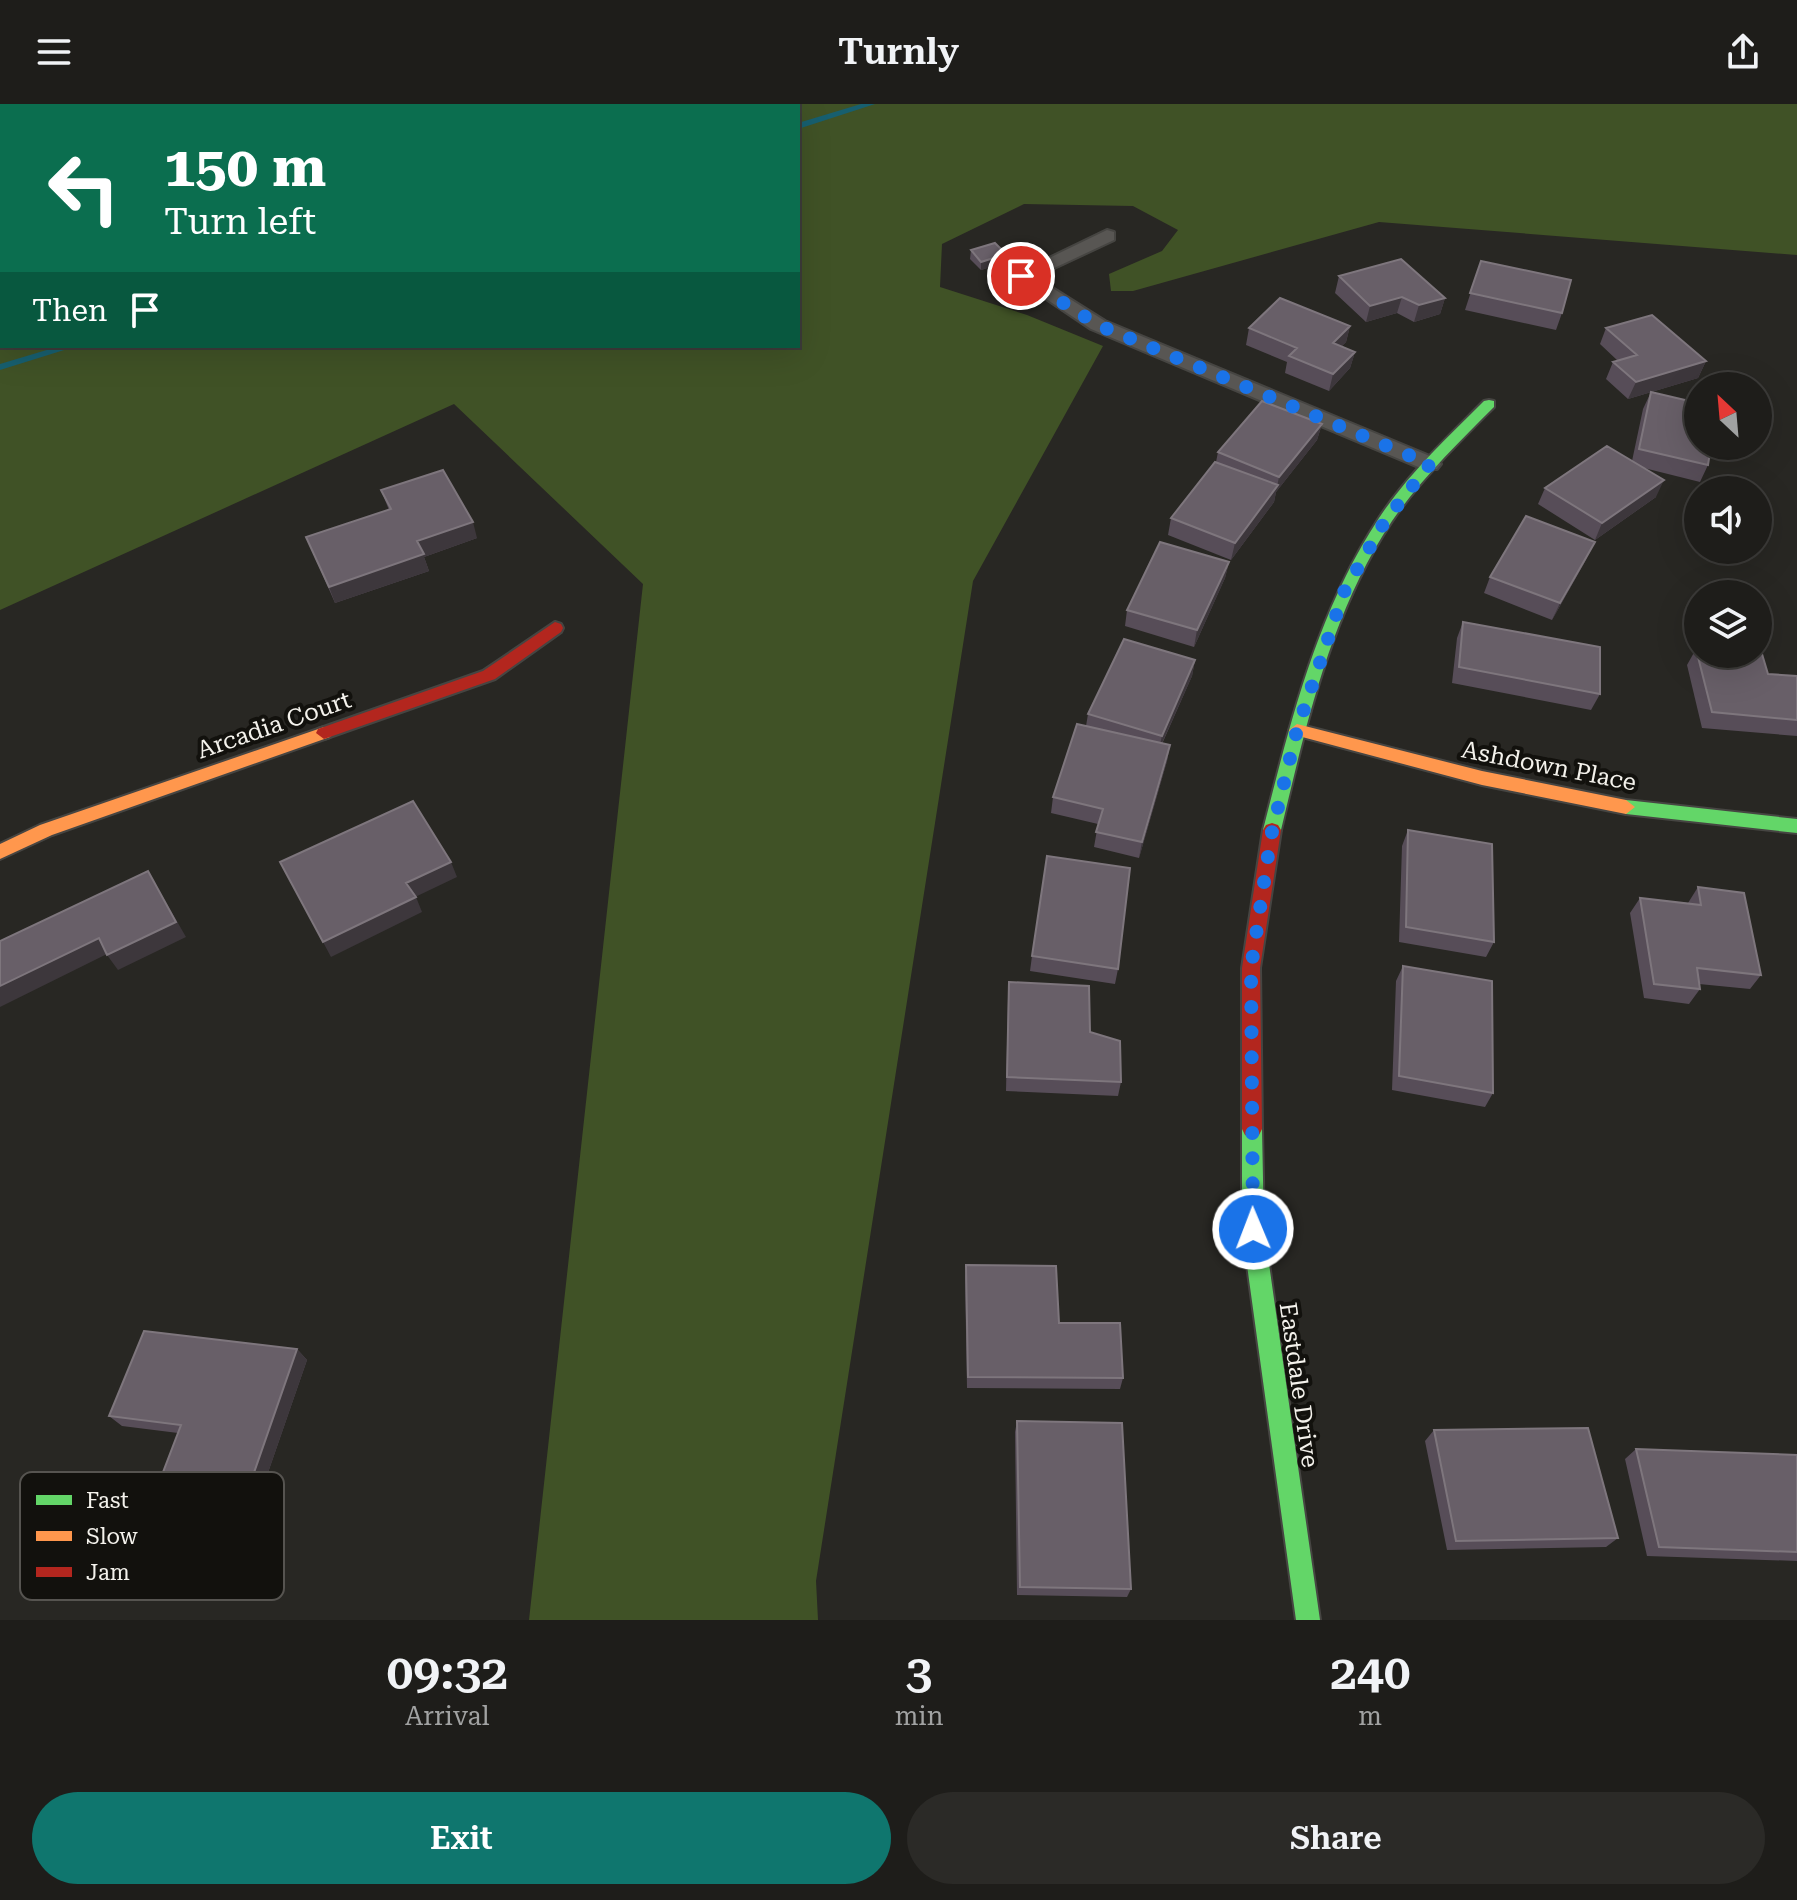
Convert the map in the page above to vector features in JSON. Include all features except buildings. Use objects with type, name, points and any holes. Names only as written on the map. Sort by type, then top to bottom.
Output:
[{"type":"street","name":"Eastdale Drive","points":[[1308,1620],[1253,1229],[1251,968],[1271,836],[1297,730],[1344,592],[1385,521],[1430,464],[1489,404]]},
{"type":"street","name":"Arcadia Court","points":[[0,852],[46,830],[489,675],[555,628]]},
{"type":"street","name":"Ashdown Place","points":[[1297,730],[1424,765],[1543,792],[1684,815],[1797,826]]},
{"type":"lane","points":[[1107,236],[1021,276],[1098,325],[1430,464]]},
{"type":"green space","points":[[800,104],[1797,104],[1797,255],[1379,222],[1133,291],[1111,291],[1109,274],[1162,251],[1178,230],[1133,206],[1024,204],[942,244],[940,287],[1027,315],[1103,346],[973,581],[816,1581],[818,1620],[529,1620],[643,584],[454,404],[0,610],[0,348],[800,348]]},
{"type":"waterway","points":[[800,125],[870,104]]},
{"type":"waterway","points":[[0,367],[65,348]]},
{"type":"traffic: fast","points":[[1272,830],[1315,671],[1363,557],[1407,490],[1489,404]]},
{"type":"traffic: fast","points":[[1626,807],[1797,826]]},
{"type":"traffic: fast","points":[[1252,1129],[1253,1229],[1308,1620]]},
{"type":"traffic: slow","points":[[1297,730],[1482,778],[1626,807]]},
{"type":"traffic: slow","points":[[0,852],[46,830],[324,733]]},
{"type":"traffic: jam","points":[[324,733],[489,675],[555,628]]},
{"type":"traffic: jam","points":[[1252,1129],[1251,968],[1272,830]]},
{"type":"route","points":[[1021,276],[1098,325],[1430,464],[1385,521],[1344,592],[1297,730],[1271,836],[1251,968],[1253,1229]]}]
